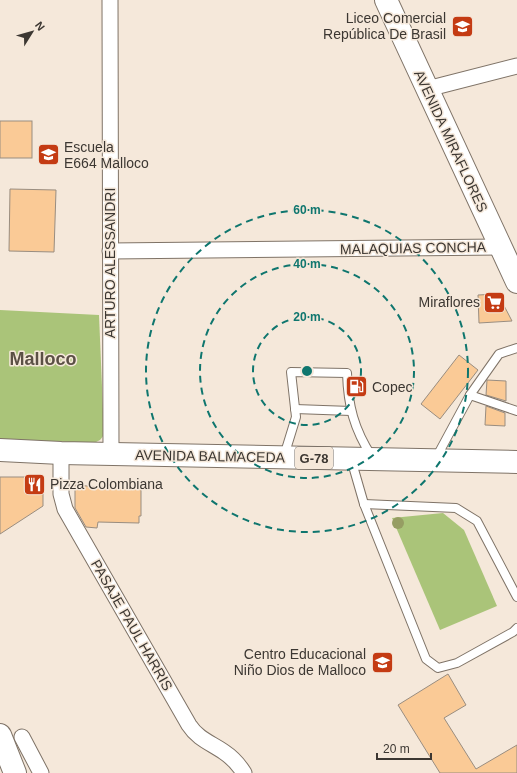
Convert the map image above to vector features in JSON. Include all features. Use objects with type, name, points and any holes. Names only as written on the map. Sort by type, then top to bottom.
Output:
[{"type":"main road","name":"AVENIDA MIRAFLORES","points":[[386,0],[517,282]]},
{"type":"main road","name":"AVENIDA BALMACEDA","points":[[0,450],[61,453],[517,462]]},
{"type":"main road","points":[[0,735],[15,773]]},
{"type":"street","name":"ARTURO ALESSANDRI","points":[[110,0],[110,454]]},
{"type":"street","points":[[427,89],[517,66]]},
{"type":"street","name":"MALAQUIAS CONCHA","points":[[110,251],[500,247]]},
{"type":"street","name":"PASAJE PAUL HARRIS","points":[[61,453],[61,494],[65,509],[192,730],[197,735],[231,757],[244,773]]},
{"type":"street","points":[[22,737],[41,773]]},
{"type":"lane","points":[[434,461],[470,395],[499,354],[517,348]]},
{"type":"lane","points":[[283,457],[296,417],[291,372],[347,373],[347,392],[351,411],[362,439],[373,459]]},
{"type":"lane","points":[[470,395],[517,411]]},
{"type":"lane","points":[[295,409],[351,411]]},
{"type":"lane","points":[[351,459],[364,504],[426,659],[438,668],[457,663],[513,632],[517,628]]},
{"type":"lane","points":[[364,504],[456,508],[462,511],[477,521],[517,597]]},
{"type":"green space","points":[[0,310],[99,315],[104,435],[100,440],[94,443],[0,439]]},
{"type":"green space","points":[[443,513],[464,530],[497,606],[440,630],[392,518]]},
{"type":"building","points":[[0,121],[32,121],[32,158],[0,158]]},
{"type":"building","points":[[10,189],[56,190],[54,252],[9,251]]},
{"type":"building","points":[[498,294],[512,321],[479,323],[478,295]]},
{"type":"building","points":[[459,355],[478,370],[440,419],[421,404]]},
{"type":"building","points":[[487,380],[506,381],[506,401],[486,395]]},
{"type":"building","points":[[486,406],[505,413],[505,426],[485,425]]},
{"type":"building","points":[[0,477],[43,477],[43,506],[0,534]]},
{"type":"building","points":[[75,485],[141,488],[141,516],[139,516],[139,523],[98,522],[97,528],[86,527],[75,508]]},
{"type":"building","points":[[448,674],[466,705],[444,718],[476,769],[517,745],[517,773],[440,773],[398,705]]},
{"type":"place","name":"Liceo Comercial República De Brasil","points":[[462,26]]},
{"type":"place","name":"Escuela E664 Malloco","points":[[48,155]]},
{"type":"place","name":"Miraflores","points":[[495,302]]},
{"type":"place","name":"Copec","points":[[357,387]]},
{"type":"place","name":"Pizza Colombiana","points":[[35,484]]},
{"type":"place","name":"Centro Educacional Niño Dios de Malloco","points":[[382,662]]},
{"type":"district","name":"Malloco","points":[[43,359]]}]
